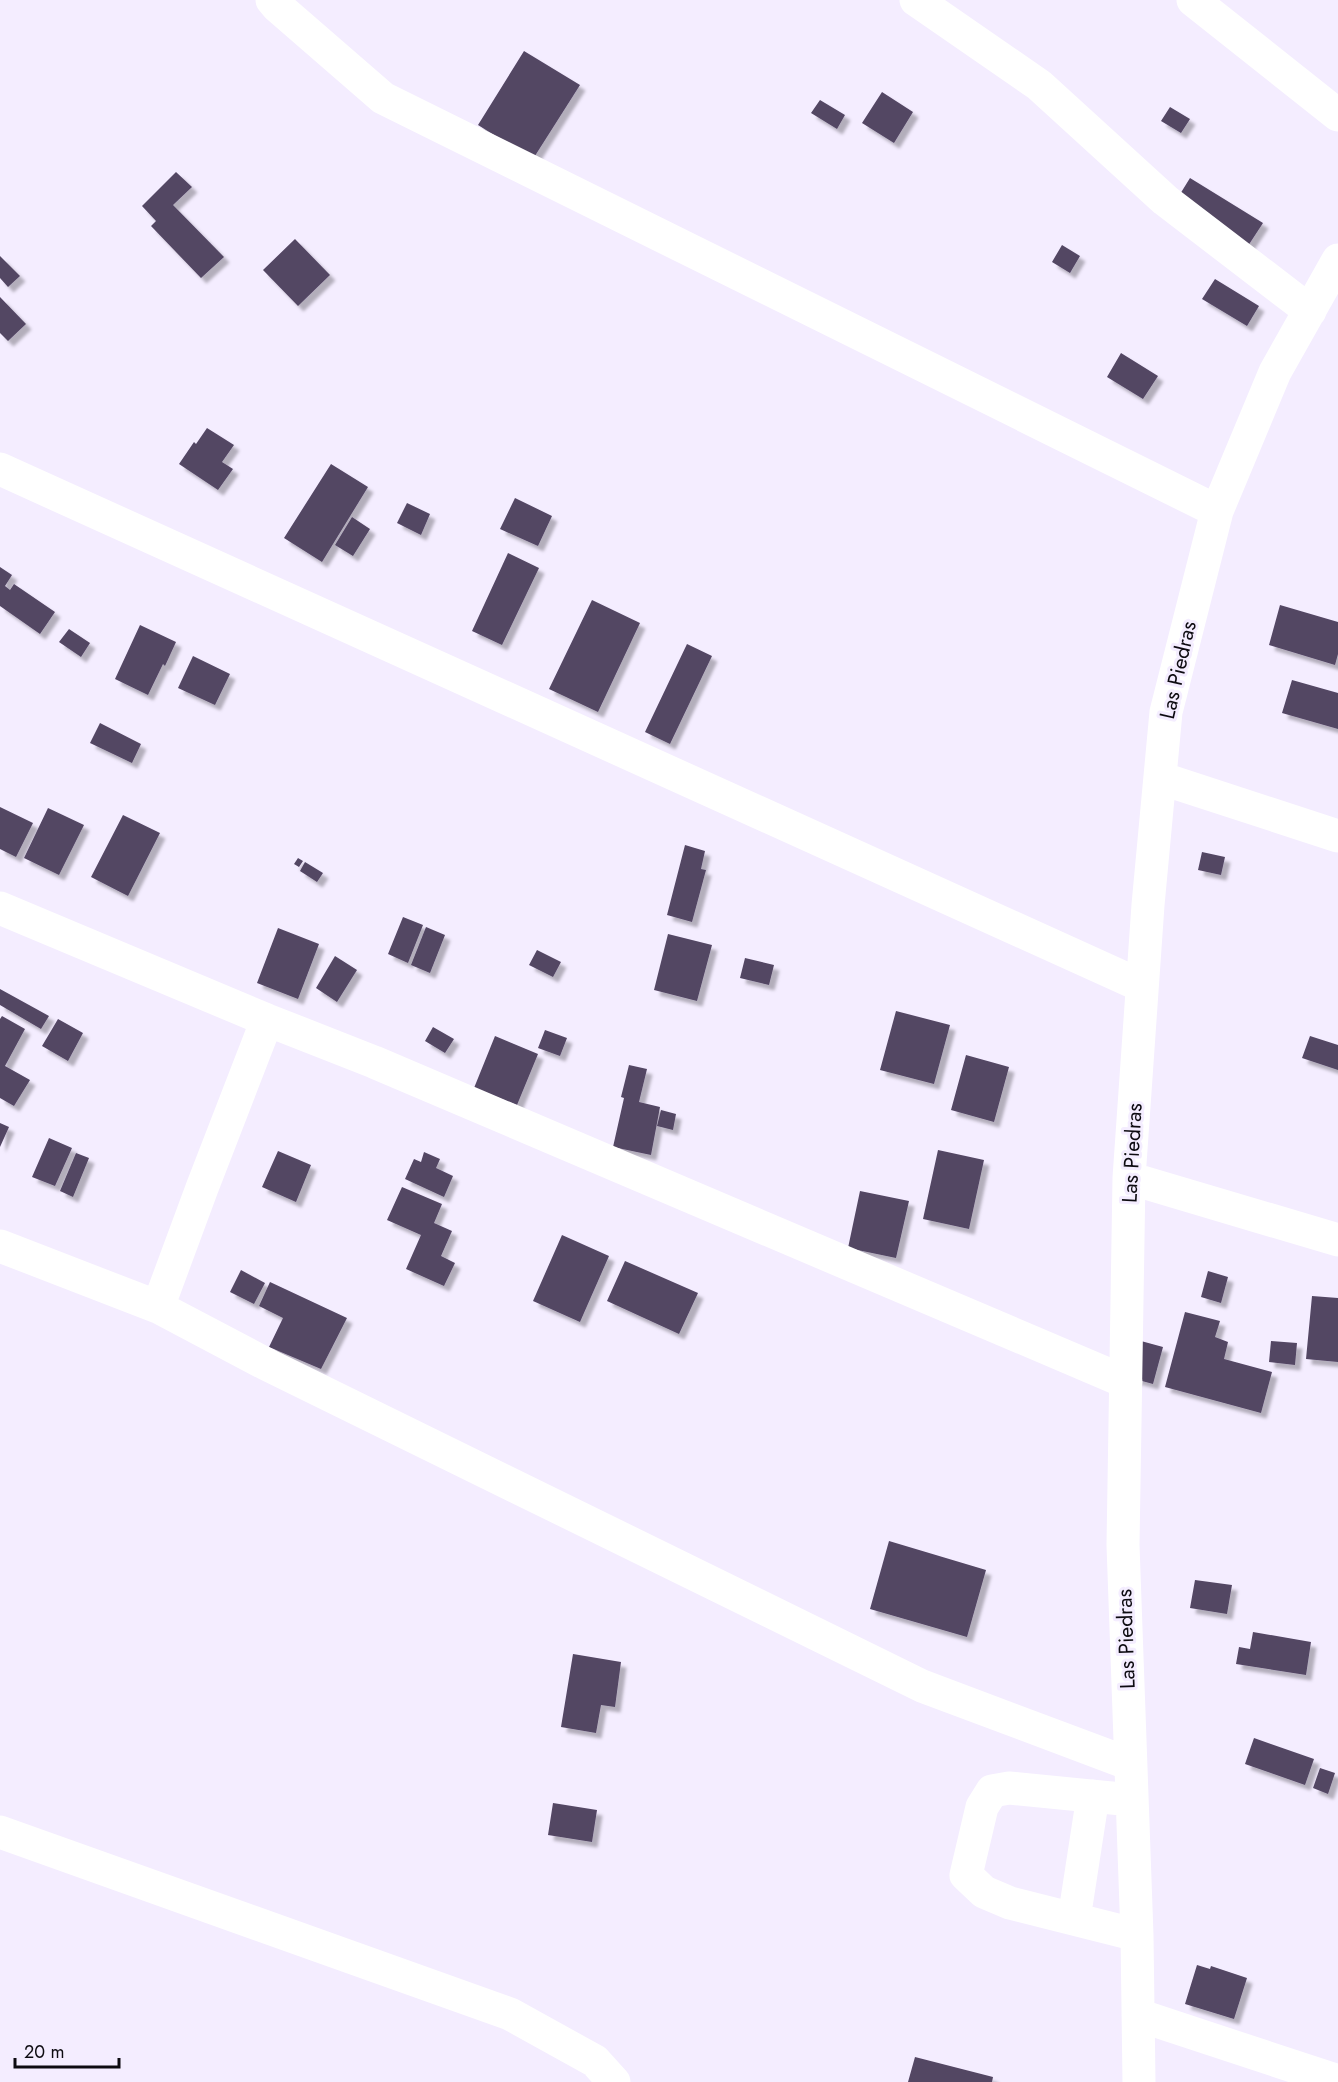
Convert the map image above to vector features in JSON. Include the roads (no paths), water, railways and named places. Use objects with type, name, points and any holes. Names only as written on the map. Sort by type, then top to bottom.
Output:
[{"type":"street","points":[[272,0],[383,98],[1216,511]]},
{"type":"street","points":[[916,0],[1039,85],[1165,200],[1310,311]]},
{"type":"street","points":[[1193,0],[1338,115]]},
{"type":"street","name":"Las Piedras","points":[[1139,2082],[1137,1935],[1123,1545],[1130,1178],[1142,986],[1166,712],[1216,511],[1275,372],[1338,260]]},
{"type":"street","points":[[0,470],[1142,986]]},
{"type":"street","points":[[1160,778],[1338,836]]},
{"type":"street","points":[[0,908],[267,1020],[374,1062],[1126,1382]]},
{"type":"street","points":[[158,1307],[267,1020]]},
{"type":"street","points":[[1130,1178],[1338,1240]]},
{"type":"street","points":[[0,1246],[158,1307],[266,1364],[922,1686],[1130,1764]]},
{"type":"street","points":[[1132,1800],[1010,1788],[992,1791],[982,1807],[966,1875],[984,1892],[1010,1903],[1137,1935]]},
{"type":"street","points":[[1074,1919],[1093,1796]]},
{"type":"street","points":[[0,1832],[510,2014],[596,2061],[614,2082]]},
{"type":"street","points":[[1138,2014],[1338,2081]]}]
